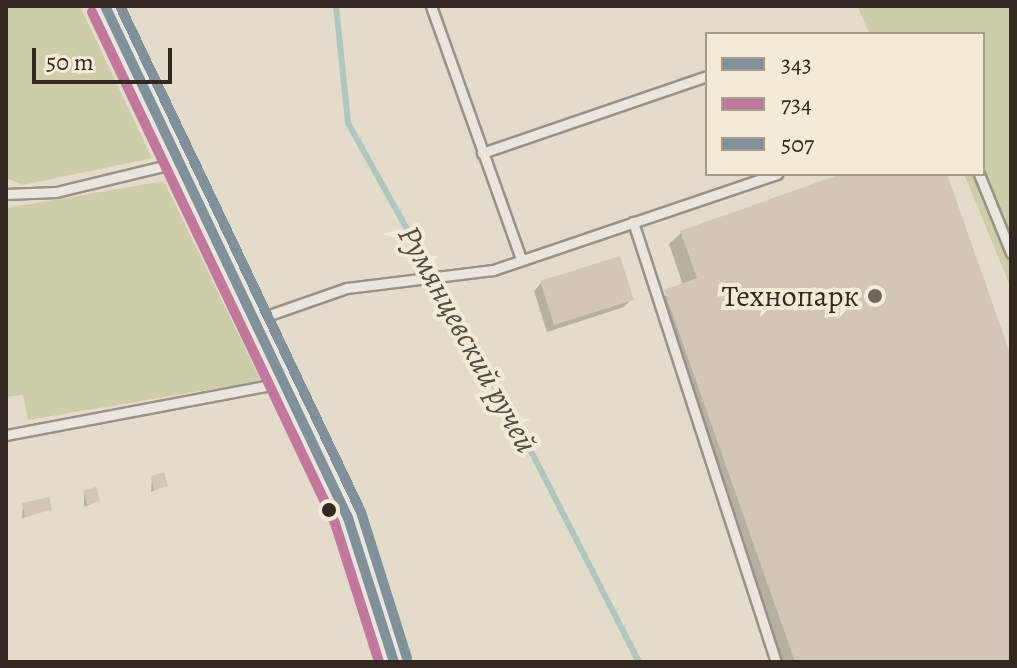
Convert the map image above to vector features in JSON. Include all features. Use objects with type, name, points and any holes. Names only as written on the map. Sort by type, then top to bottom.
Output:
[{"type":"main road","points":[[105,6],[348,518],[394,662]]},
{"type":"lane","points":[[431,6],[521,259]]},
{"type":"lane","points":[[482,153],[705,77]]},
{"type":"lane","points":[[6,194],[56,192],[179,162]]},
{"type":"lane","points":[[255,320],[347,288],[493,270],[771,176]]},
{"type":"lane","points":[[980,176],[1011,253]]},
{"type":"lane","points":[[633,222],[776,662]]},
{"type":"lane","points":[[6,435],[285,382]]},
{"type":"green space","points":[[6,6],[80,6],[152,158],[23,185],[6,178]]},
{"type":"green space","points":[[857,6],[1011,6],[1011,288],[965,176],[985,176],[985,32],[869,32]]},
{"type":"green space","points":[[164,181],[261,381],[28,420],[23,395],[6,397],[6,208]]},
{"type":"building","points":[[835,176],[948,176],[1011,356],[1011,662],[795,662],[664,290],[697,278],[680,231]]},
{"type":"building","points":[[620,256],[634,300],[554,325],[540,281]]},
{"type":"building","points":[[164,472],[168,486],[154,490],[151,476]]},
{"type":"building","points":[[96,487],[100,501],[87,505],[83,491]]},
{"type":"building","points":[[49,497],[52,510],[25,516],[22,503]]},
{"type":"waterway","name":"Румянцевский ручей","points":[[336,6],[348,123],[532,453],[639,662]]},
{"type":"transit line","name":"343","points":[[105,6],[348,518],[394,662]]},
{"type":"transit line","name":"507","points":[[120,6],[361,512],[407,658]]},
{"type":"transit line","name":"734","points":[[92,12],[335,523],[379,662]]},
{"type":"place","name":"Технопарк","points":[[875,296]]}]
